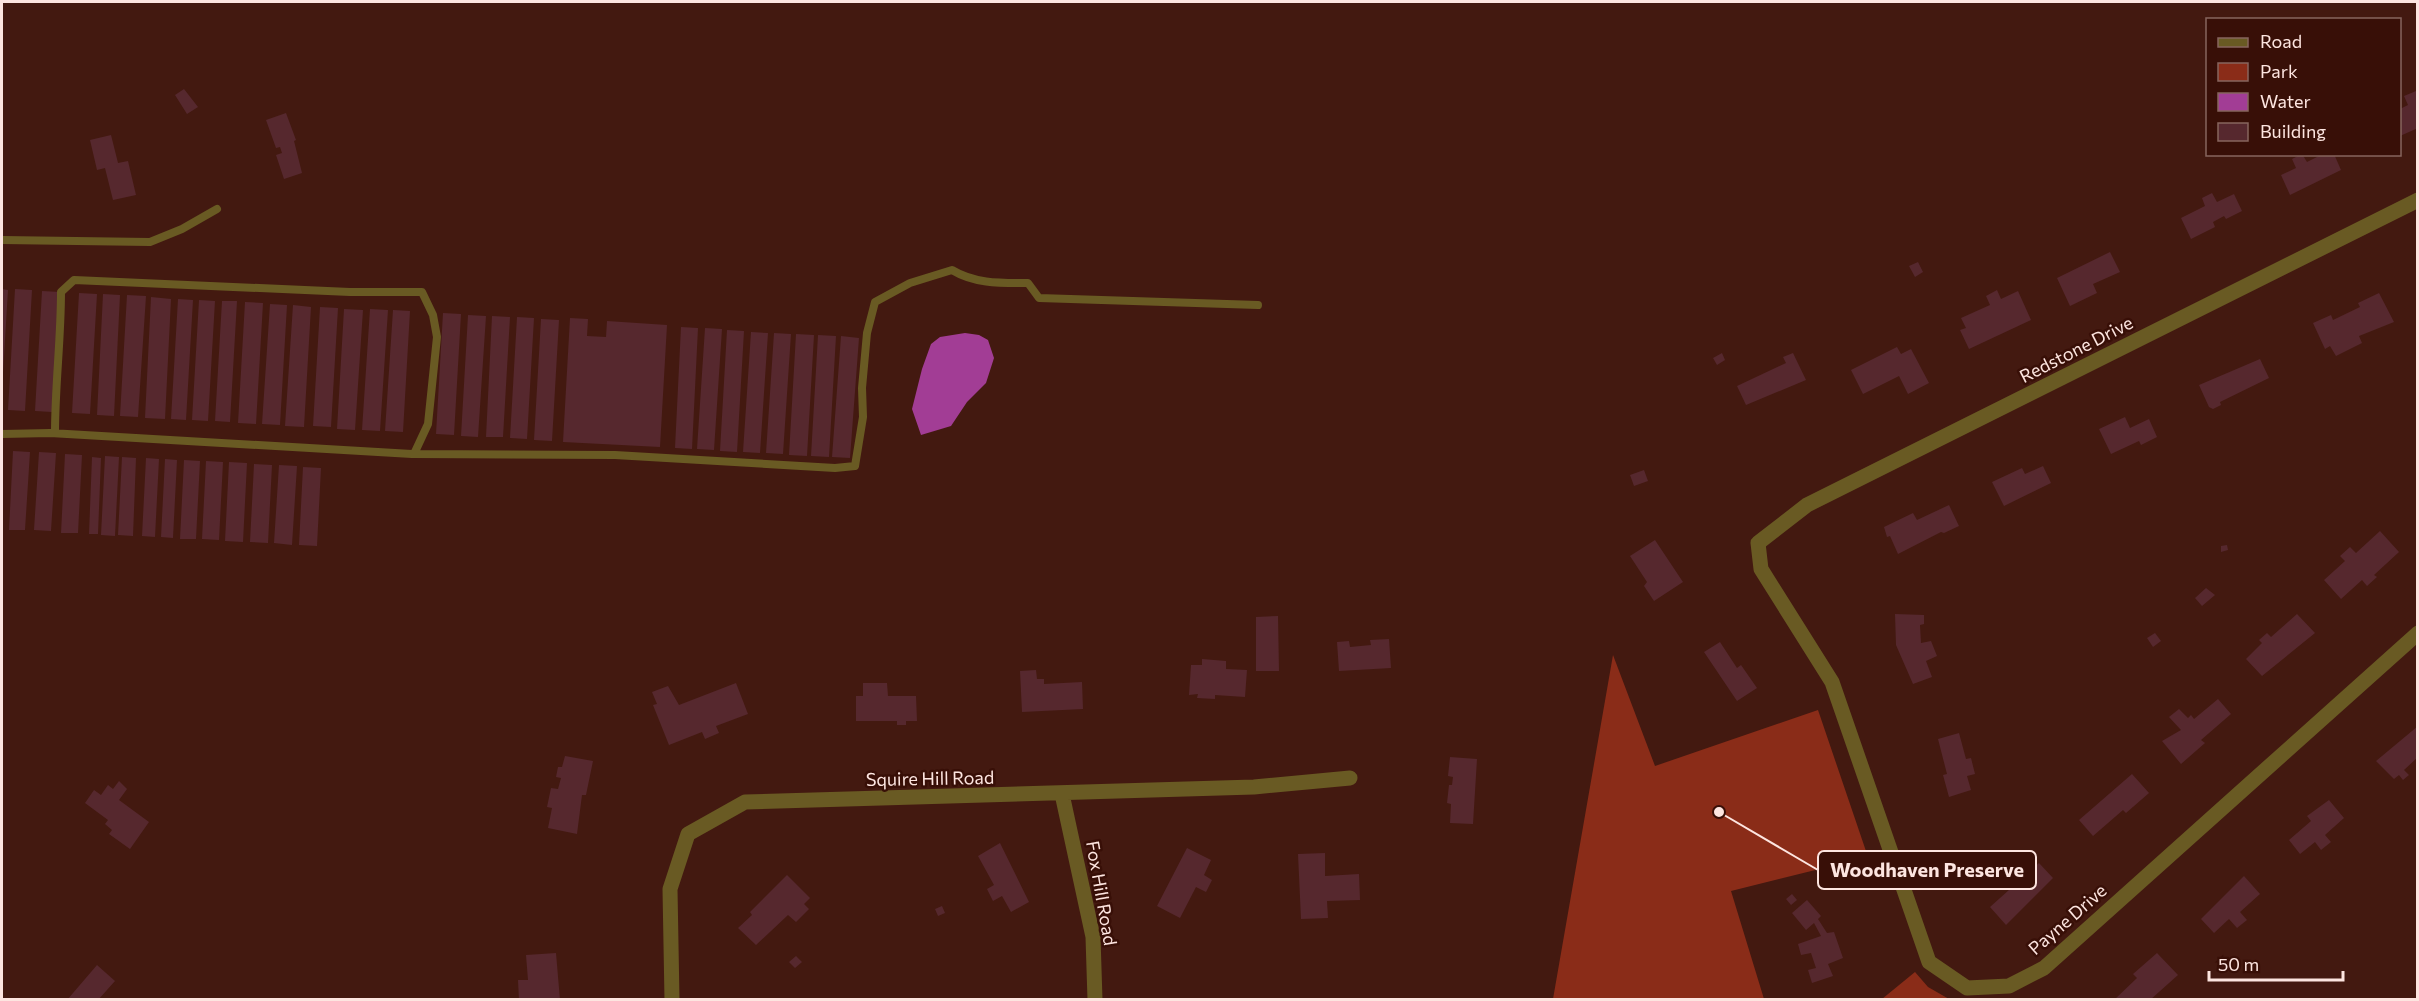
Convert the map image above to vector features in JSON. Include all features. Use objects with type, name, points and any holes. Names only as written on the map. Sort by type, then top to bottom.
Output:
[{"type":"street","name":"Redstone Drive","points":[[1758,543],[1807,505],[2418,200]]},
{"type":"street","name":"Payne Drive","points":[[1758,543],[1761,569],[1832,682],[1929,962],[1966,988],[2010,986],[2044,968],[2418,633]]},
{"type":"street","name":"Squire Hill Road","points":[[672,999],[670,889],[688,834],[745,802],[1254,787],[1350,778]]},
{"type":"street","name":"Fox Hill Road","points":[[1062,794],[1093,937],[1095,999]]},
{"type":"lane","points":[[2,240],[150,242],[182,229],[217,209]]},
{"type":"lane","points":[[2,434],[55,433],[414,454],[615,455],[835,468],[855,466],[863,417],[862,388],[867,333],[875,303],[910,283],[952,270],[967,279],[1000,283],[1028,282],[1039,298],[1258,305]]},
{"type":"lane","points":[[55,433],[55,382],[61,333],[61,292],[74,280],[350,292],[422,292],[433,315],[437,337],[428,424],[414,454]]},
{"type":"green space","points":[[1613,655],[1655,766],[1818,710],[1868,857],[1731,891],[1764,999],[1553,999]]},
{"type":"green space","points":[[1915,972],[1928,987],[1949,999],[1882,999]]},
{"type":"water","points":[[965,333],[979,335],[988,340],[994,358],[986,383],[967,402],[951,426],[921,435],[912,409],[931,344],[940,337]]},
{"type":"building","points":[[184,89],[198,107],[187,114],[175,95]]},
{"type":"building","points":[[2416,91],[2418,128],[2401,136],[2401,108],[2408,105],[2404,96]]},
{"type":"building","points":[[286,113],[296,140],[294,141],[302,173],[284,179],[276,155],[282,153],[280,147],[276,148],[266,120]]},
{"type":"building","points":[[111,135],[118,163],[128,161],[136,195],[113,200],[105,168],[97,170],[90,140]]},
{"type":"building","points":[[2303,156],[2307,162],[2319,156],[2335,156],[2341,170],[2290,195],[2281,175],[2296,168],[2292,159]]},
{"type":"building","points":[[2212,193],[2217,202],[2234,194],[2242,211],[2226,219],[2224,216],[2213,222],[2215,227],[2191,239],[2181,218],[2205,206],[2202,198]]},
{"type":"building","points":[[2110,252],[2120,272],[2093,284],[2097,293],[2070,306],[2057,278]]},
{"type":"building","points":[[1918,262],[1923,272],[1915,277],[1909,266]]},
{"type":"building","points":[[2,289],[8,290],[3,373],[2,373]]},
{"type":"building","points":[[15,289],[32,290],[25,411],[8,410]]},
{"type":"building","points":[[1997,290],[2001,299],[2018,291],[2031,320],[1969,349],[1960,330],[1966,328],[1961,318],[1990,305],[1986,296]]},
{"type":"building","points":[[42,291],[60,292],[52,412],[35,411]]},
{"type":"building","points":[[79,293],[97,294],[90,414],[72,413]]},
{"type":"building","points":[[2379,293],[2394,322],[2359,336],[2362,343],[2336,356],[2330,346],[2325,349],[2313,323],[2331,315],[2333,320],[2360,307],[2358,303]]},
{"type":"building","points":[[103,294],[120,295],[114,416],[97,415]]},
{"type":"building","points":[[127,295],[146,296],[138,417],[120,416]]},
{"type":"building","points":[[151,297],[171,299],[165,419],[145,418]]},
{"type":"building","points":[[178,299],[193,300],[186,420],[171,419]]},
{"type":"building","points":[[199,300],[215,301],[208,421],[192,420]]},
{"type":"building","points":[[222,301],[237,301],[230,422],[215,421]]},
{"type":"building","points":[[245,302],[263,303],[256,424],[238,423]]},
{"type":"building","points":[[270,304],[287,305],[280,425],[262,424]]},
{"type":"building","points":[[293,305],[311,307],[304,427],[285,426]]},
{"type":"building","points":[[320,307],[338,308],[331,427],[313,426]]},
{"type":"building","points":[[344,309],[363,310],[355,430],[337,429]]},
{"type":"building","points":[[370,309],[388,310],[380,431],[362,430]]},
{"type":"building","points":[[393,310],[410,311],[403,432],[385,431]]},
{"type":"building","points":[[443,313],[461,314],[454,435],[436,434]]},
{"type":"building","points":[[468,315],[486,316],[478,437],[461,436]]},
{"type":"building","points":[[492,316],[510,317],[503,437],[486,437]]},
{"type":"building","points":[[517,317],[534,318],[527,439],[510,438]]},
{"type":"building","points":[[570,318],[588,319],[587,336],[606,337],[607,321],[667,325],[660,447],[563,442]]},
{"type":"building","points":[[541,319],[559,320],[552,441],[534,440]]},
{"type":"building","points":[[681,327],[698,328],[692,449],[675,448]]},
{"type":"building","points":[[705,328],[722,329],[714,450],[697,449]]},
{"type":"building","points":[[727,330],[744,331],[737,452],[720,451]]},
{"type":"building","points":[[751,332],[768,333],[760,453],[743,452]]},
{"type":"building","points":[[774,333],[791,334],[783,454],[766,453]]},
{"type":"building","points":[[796,334],[814,335],[807,456],[789,455]]},
{"type":"building","points":[[818,335],[836,336],[829,457],[811,456]]},
{"type":"building","points":[[841,336],[859,338],[850,458],[832,457]]},
{"type":"building","points":[[1897,347],[1901,354],[1911,349],[1929,383],[1908,394],[1899,376],[1863,394],[1851,370]]},
{"type":"building","points":[[1722,353],[1725,360],[1717,365],[1713,358]]},
{"type":"building","points":[[1793,353],[1806,380],[1746,405],[1737,386],[1786,363],[1783,357]]},
{"type":"building","points":[[2260,359],[2269,378],[2220,402],[2221,405],[2213,409],[2209,407],[2199,385]]},
{"type":"building","points":[[2125,417],[2130,428],[2149,419],[2157,437],[2141,445],[2139,441],[2111,454],[2099,429]]},
{"type":"building","points":[[13,451],[30,452],[25,530],[9,530]]},
{"type":"building","points":[[39,452],[56,453],[51,531],[34,530]]},
{"type":"building","points":[[65,454],[82,455],[78,533],[61,533]]},
{"type":"building","points":[[105,456],[119,457],[115,536],[101,535]]},
{"type":"building","points":[[92,457],[101,458],[98,534],[89,534]]},
{"type":"building","points":[[122,457],[136,458],[133,536],[118,535]]},
{"type":"building","points":[[146,458],[159,459],[155,537],[142,536]]},
{"type":"building","points":[[165,459],[177,460],[173,538],[161,537]]},
{"type":"building","points":[[184,460],[200,461],[196,539],[180,539]]},
{"type":"building","points":[[206,461],[223,462],[219,540],[202,539]]},
{"type":"building","points":[[229,462],[247,463],[243,542],[225,541]]},
{"type":"building","points":[[254,464],[272,465],[268,543],[250,542]]},
{"type":"building","points":[[279,465],[297,466],[292,545],[274,543]]},
{"type":"building","points":[[2043,466],[2051,483],[2004,506],[1992,482],[2022,468],[2025,474]]},
{"type":"building","points":[[303,467],[321,468],[317,546],[299,545]]},
{"type":"building","points":[[1644,470],[1648,481],[1634,486],[1630,475]]},
{"type":"building","points":[[1949,505],[1959,526],[1944,533],[1941,532],[1898,554],[1890,536],[1887,537],[1884,527],[1913,513],[1917,520]]},
{"type":"building","points":[[2380,531],[2399,552],[2374,575],[2377,577],[2367,586],[2362,580],[2341,599],[2324,580],[2345,561],[2340,556],[2350,547],[2356,553]]},
{"type":"building","points":[[1655,540],[1683,582],[1654,601],[1644,586],[1647,582],[1630,556]]},
{"type":"building","points":[[2227,545],[2228,550],[2221,552],[2221,546]]},
{"type":"building","points":[[2206,588],[2215,595],[2202,606],[2195,598]]},
{"type":"building","points":[[1895,614],[1924,615],[1924,624],[1920,625],[1921,643],[1931,641],[1937,656],[1926,661],[1932,677],[1913,684],[1896,645]]},
{"type":"building","points":[[2297,614],[2315,633],[2262,676],[2246,659],[2262,643],[2259,640],[2267,633],[2271,637]]},
{"type":"building","points":[[1278,616],[1279,671],[1256,671],[1256,617]]},
{"type":"building","points":[[2155,633],[2161,641],[2153,647],[2147,638]]},
{"type":"building","points":[[1389,639],[1391,668],[1339,671],[1337,642],[1349,641],[1350,647],[1371,645],[1370,640]]},
{"type":"building","points":[[1720,642],[1737,668],[1741,665],[1757,688],[1737,701],[1704,652]]},
{"type":"building","points":[[1202,659],[1226,661],[1226,669],[1247,670],[1245,697],[1215,695],[1215,699],[1197,698],[1198,694],[1189,695],[1191,665],[1202,665]]},
{"type":"building","points":[[1036,670],[1037,679],[1044,679],[1044,684],[1082,682],[1083,709],[1022,712],[1020,671]]},
{"type":"building","points":[[736,683],[748,714],[716,726],[719,733],[705,739],[702,732],[669,745],[653,705],[657,704],[652,692],[668,686],[679,705]]},
{"type":"building","points":[[863,683],[887,683],[888,696],[916,696],[917,721],[906,721],[906,725],[897,725],[897,721],[856,721],[856,696],[863,696]]},
{"type":"building","points":[[2218,699],[2231,714],[2201,740],[2205,743],[2181,764],[2162,741],[2181,730],[2169,717],[2179,709],[2188,718],[2191,715],[2194,719]]},
{"type":"building","points":[[2418,726],[2418,757],[2404,770],[2409,775],[2403,780],[2399,775],[2394,779],[2376,761]]},
{"type":"building","points":[[1959,733],[1966,759],[1971,758],[1975,774],[1967,776],[1971,790],[1949,797],[1943,775],[1947,774],[1938,739]]},
{"type":"building","points":[[565,756],[593,761],[586,795],[582,795],[577,834],[548,828],[552,808],[547,807],[551,788],[558,789],[561,778],[556,777],[558,767],[562,767]]},
{"type":"building","points":[[1450,757],[1477,759],[1473,824],[1450,823],[1451,804],[1447,803],[1449,785],[1452,785],[1453,777],[1448,776]]},
{"type":"building","points":[[2132,774],[2149,793],[2126,813],[2123,810],[2093,836],[2079,820]]},
{"type":"building","points":[[119,781],[127,789],[119,800],[149,822],[130,849],[109,834],[112,830],[105,824],[108,820],[85,803],[94,790],[101,795],[108,785],[113,789]]},
{"type":"building","points":[[2329,800],[2344,818],[2325,835],[2331,842],[2321,850],[2315,842],[2300,854],[2289,840],[2311,821],[2307,816]]},
{"type":"building","points":[[1000,843],[1029,902],[1011,912],[1002,896],[993,901],[987,889],[994,885],[978,856]]},
{"type":"building","points":[[1187,848],[1211,860],[1204,875],[1212,880],[1206,892],[1196,887],[1180,918],[1157,906]]},
{"type":"building","points":[[1325,853],[1325,876],[1359,874],[1360,900],[1327,901],[1328,918],[1301,919],[1298,854]]},
{"type":"building","points":[[2039,863],[2053,878],[2006,925],[1990,907]]},
{"type":"building","points":[[787,875],[810,898],[804,904],[809,909],[796,922],[788,915],[756,945],[738,928],[752,915],[750,912]]},
{"type":"building","points":[[2244,876],[2260,894],[2240,912],[2247,920],[2237,928],[2229,919],[2214,933],[2201,919]]},
{"type":"building","points":[[1792,894],[1797,900],[1791,905],[1786,899]]},
{"type":"building","points":[[1807,900],[1821,916],[1818,919],[1827,933],[1834,932],[1843,958],[1828,964],[1833,976],[1812,983],[1808,970],[1816,968],[1811,953],[1801,955],[1798,944],[1821,936],[1814,923],[1806,930],[1792,913]]},
{"type":"building","points":[[942,906],[945,913],[938,916],[935,909]]},
{"type":"building","points":[[556,953],[560,1000],[519,1000],[518,980],[528,980],[526,955]]},
{"type":"building","points":[[2157,953],[2178,975],[2150,1000],[2114,1000],[2137,978],[2133,974]]},
{"type":"building","points":[[796,956],[802,962],[795,968],[789,962]]},
{"type":"building","points":[[97,965],[115,981],[98,1000],[67,1000]]},
{"type":"place","name":"Woodhaven Preserve","points":[[1719,812]]}]
